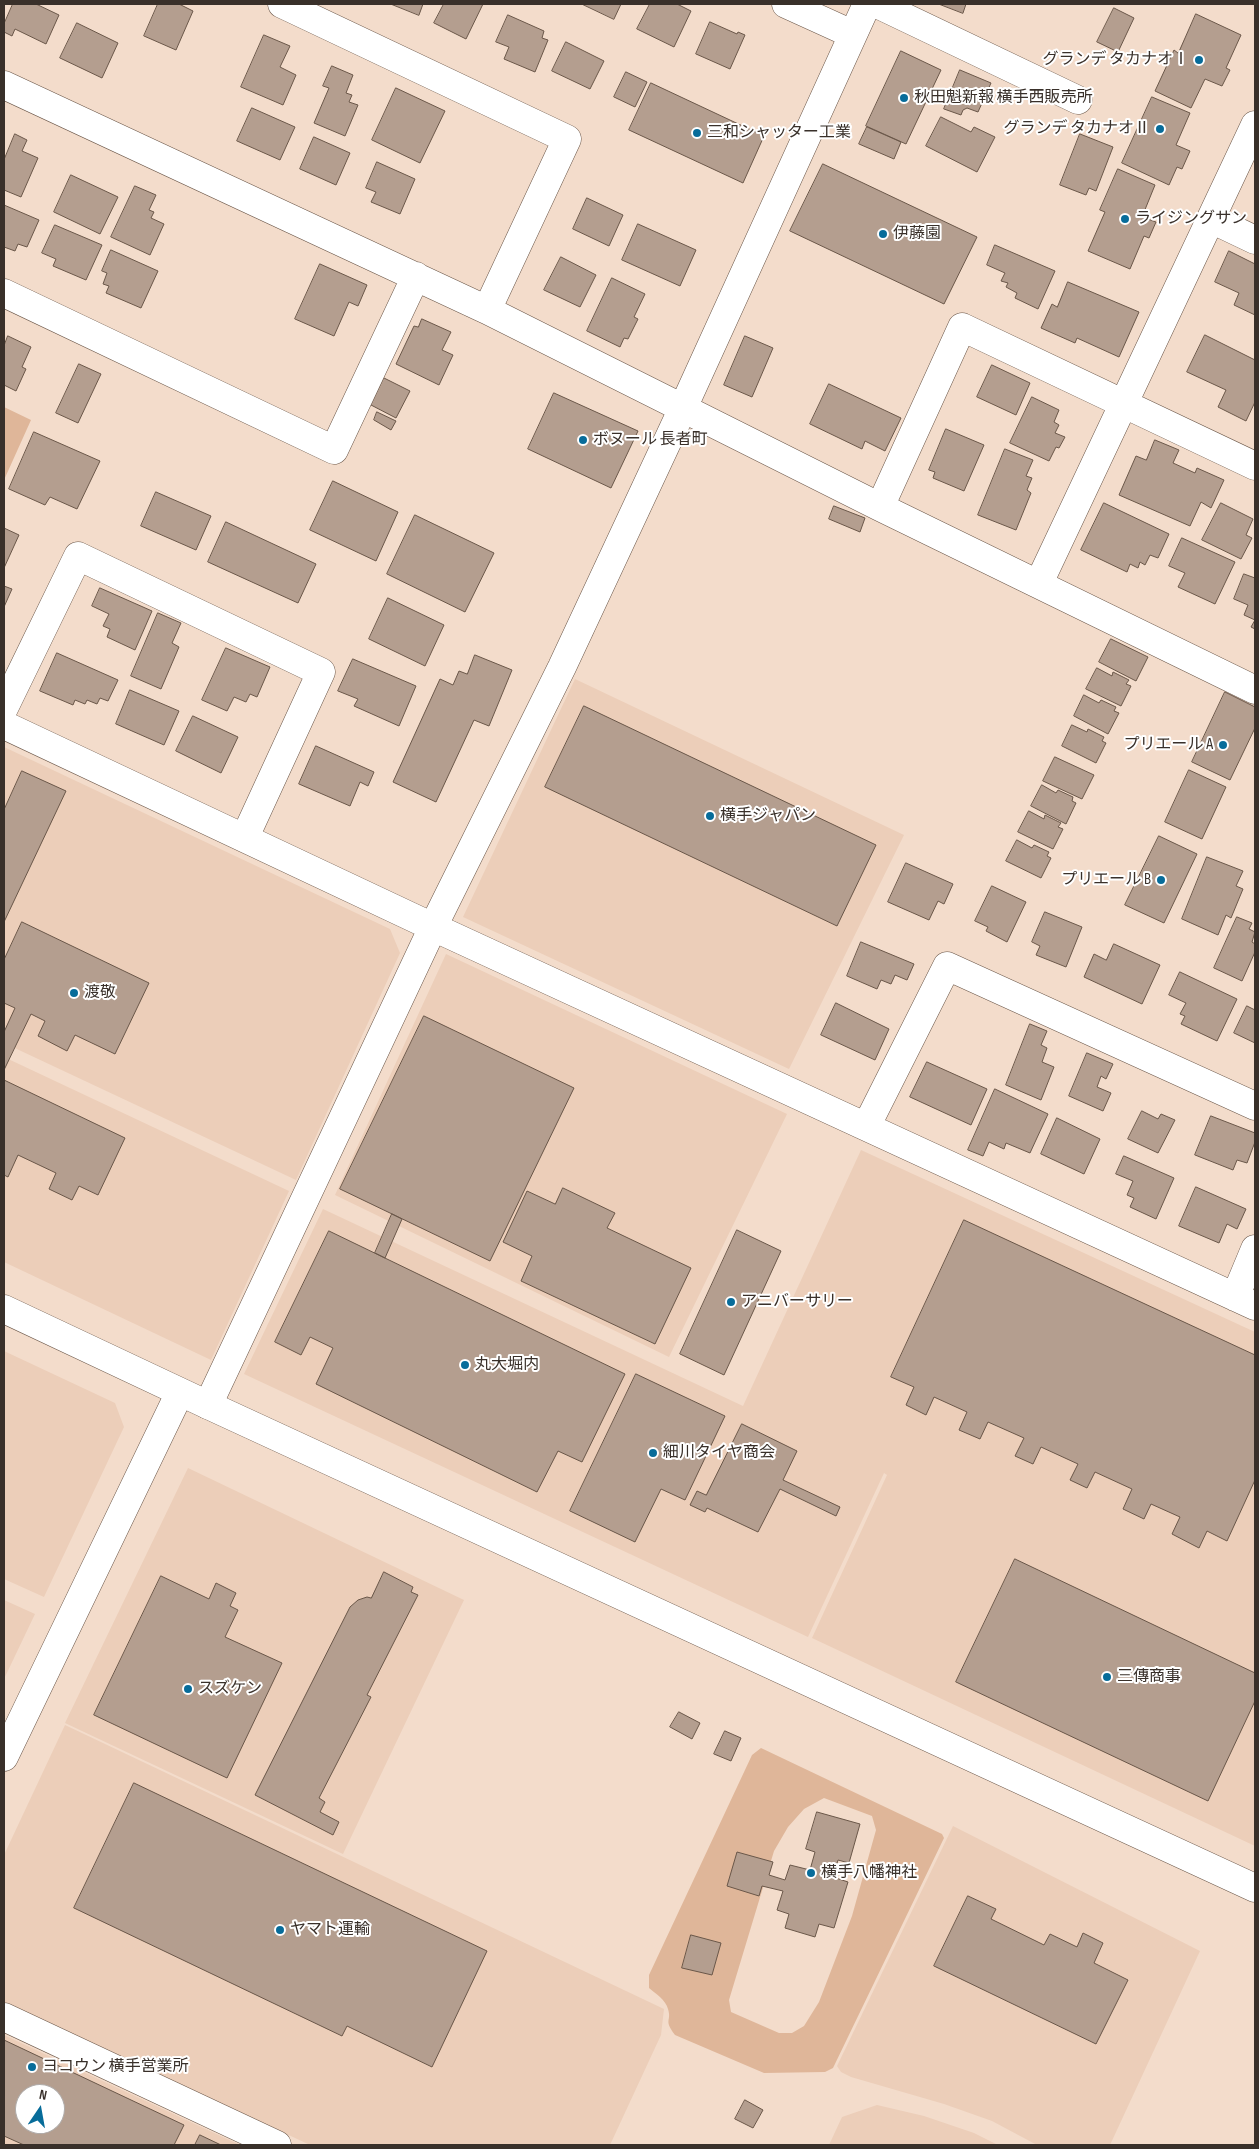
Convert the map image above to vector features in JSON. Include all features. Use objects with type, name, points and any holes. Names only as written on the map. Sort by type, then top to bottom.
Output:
[{"type":"street","points":[[282,4],[567,139],[487,310]]},
{"type":"street","points":[[786,4],[852,34]]},
{"type":"street","points":[[208,1405],[433,927],[562,667],[683,408],[867,4]]},
{"type":"street","points":[[877,4],[1078,100]]},
{"type":"street","points":[[4,85],[487,310],[880,507],[1255,690]]},
{"type":"street","points":[[1039,583],[1255,125]]},
{"type":"street","points":[[1211,219],[1255,240]]},
{"type":"street","points":[[4,292],[334,450],[416,276]]},
{"type":"street","points":[[880,507],[962,326],[1255,466]]},
{"type":"street","points":[[4,708],[78,556],[321,672],[245,837]]},
{"type":"street","points":[[4,725],[433,927],[867,1125],[1245,1301],[1255,1249]]},
{"type":"street","points":[[867,1125],[947,966],[1255,1106]]},
{"type":"street","points":[[4,1309],[1255,1888]]},
{"type":"street","points":[[4,1757],[180,1392]]},
{"type":"street","points":[[4,2017],[277,2145]]},
{"type":"shaded area","points":[[4,407],[31,420],[4,480]]},
{"type":"shaded area","points":[[575,679],[904,835],[789,1069],[463,917]]},
{"type":"shaded area","points":[[4,747],[390,929],[400,953],[296,1180],[4,1043]]},
{"type":"shaded area","points":[[446,954],[787,1114],[669,1357],[335,1195]]},
{"type":"shaded area","points":[[4,1057],[289,1191],[211,1360],[4,1262]]},
{"type":"shaded area","points":[[861,1150],[1255,1332],[1255,1846],[812,1638],[887,1475],[884,1473],[808,1637],[244,1374],[323,1209],[743,1406]]},
{"type":"shaded area","points":[[4,1351],[115,1403],[124,1427],[44,1597],[4,1579]]},
{"type":"shaded area","points":[[188,1468],[464,1600],[343,1854],[65,1723]]},
{"type":"shaded area","points":[[4,1600],[35,1614],[4,1679]]},
{"type":"shaded area","points":[[65,1725],[664,2009],[661,2035],[610,2145],[310,2145],[4,2002],[4,1855]]},
{"type":"shaded area","points":[[761,1748],[942,1834],[944,1838],[833,2068],[825,2072],[764,2073],[675,2035],[669,2023],[667,2006],[649,1988],[649,1975],[752,1755]],"holes":[[[824,1798],[872,1816],[876,1830],[852,1916],[819,2002],[804,2026],[792,2033],[779,2033],[731,2012],[729,2000],[774,1851],[788,1827],[804,1809]]]},
{"type":"shaded area","points":[[953,1826],[1200,1951],[1110,2145],[1037,2145],[992,2121],[944,2104],[851,2077],[841,2072],[837,2066]]},
{"type":"shaded area","name":"ヨコウン 横手営業所","points":[[4,2035],[240,2145],[4,2145]]},
{"type":"shaded area","points":[[877,2105],[924,2116],[974,2133],[998,2145],[829,2145],[842,2117]]},
{"type":"building","points":[[13,4],[36,4],[59,15],[46,44],[15,29],[12,36],[4,32],[4,24]]},
{"type":"building","points":[[158,4],[179,4],[193,11],[176,50],[144,36]]},
{"type":"building","points":[[391,4],[423,4],[419,15]]},
{"type":"building","points":[[444,4],[483,4],[466,39],[434,23]]},
{"type":"building","points":[[582,4],[621,4],[614,19]]},
{"type":"building","points":[[650,4],[677,4],[691,11],[674,47],[637,29]]},
{"type":"building","points":[[939,4],[966,4],[963,13]]},
{"type":"building","points":[[1114,8],[1134,18],[1118,52],[1097,42]]},
{"type":"building","name":"グランデ タカナオⅠ","points":[[1196,14],[1241,35],[1226,68],[1230,70],[1222,86],[1205,79],[1191,108],[1155,91],[1174,50],[1178,53]]},
{"type":"building","points":[[508,15],[544,31],[542,38],[548,40],[535,72],[504,59],[509,47],[496,42]]},
{"type":"building","points":[[710,22],[737,34],[738,32],[745,35],[730,69],[696,54]]},
{"type":"building","points":[[77,23],[118,43],[102,78],[60,58]]},
{"type":"building","points":[[264,35],[290,46],[280,67],[296,75],[283,105],[241,87]]},
{"type":"building","points":[[566,42],[604,61],[590,89],[552,71]]},
{"type":"building","name":"秋田魁新報 横手西販売所","points":[[901,51],[941,70],[906,144],[866,126]]},
{"type":"building","points":[[332,66],[353,75],[346,93],[352,95],[349,102],[358,105],[345,136],[314,123],[329,88],[323,86]]},
{"type":"building","points":[[960,70],[991,83],[978,112],[967,108],[963,110],[961,115],[944,109]]},
{"type":"building","points":[[626,72],[647,82],[635,107],[614,97]]},
{"type":"building","name":"三和シャッター工業","points":[[651,83],[764,136],[743,183],[629,130]]},
{"type":"building","points":[[396,88],[445,111],[420,163],[372,140]]},
{"type":"building","name":"グランデ タカナオⅡ","points":[[1152,97],[1190,113],[1176,145],[1190,151],[1182,169],[1177,167],[1169,185],[1122,163]]},
{"type":"building","points":[[252,108],[295,127],[280,160],[237,141]]},
{"type":"building","points":[[941,117],[971,132],[974,127],[995,137],[977,172],[926,146]]},
{"type":"building","points":[[867,127],[901,142],[894,159],[859,144]]},
{"type":"building","points":[[15,134],[27,140],[22,151],[38,158],[21,197],[4,190],[4,160]]},
{"type":"building","points":[[1080,134],[1113,147],[1096,191],[1089,188],[1086,195],[1060,185]]},
{"type":"building","points":[[314,137],[350,153],[336,185],[300,169]]},
{"type":"building","points":[[377,162],[415,179],[400,214],[371,202],[376,192],[366,188]]},
{"type":"building","name":"伊藤園","points":[[823,164],[977,237],[944,304],[790,231]]},
{"type":"building","name":"ライジングサン","points":[[1118,169],[1155,185],[1142,217],[1156,222],[1149,238],[1144,236],[1130,269],[1088,251],[1105,212],[1100,210]]},
{"type":"building","points":[[71,175],[118,197],[100,234],[54,212]]},
{"type":"building","points":[[135,186],[156,195],[149,210],[154,212],[151,218],[164,224],[150,255],[111,237]]},
{"type":"building","points":[[587,198],[623,215],[609,246],[573,229]]},
{"type":"building","points":[[4,205],[39,220],[27,247],[18,244],[15,251],[4,247]]},
{"type":"building","points":[[638,224],[696,250],[680,286],[622,260]]},
{"type":"building","points":[[55,225],[102,245],[86,280],[53,266],[56,259],[42,253]]},
{"type":"building","points":[[995,245],[1055,271],[1038,309],[1015,298],[1017,293],[1006,287],[1008,283],[1001,281],[1005,273],[987,265]]},
{"type":"building","points":[[111,250],[158,271],[141,308],[106,293],[109,286],[103,284],[107,273],[102,271]]},
{"type":"building","points":[[1229,251],[1255,264],[1255,315],[1234,305],[1239,293],[1215,282]]},
{"type":"building","points":[[561,257],[596,275],[580,307],[544,290]]},
{"type":"building","points":[[320,264],[367,285],[358,306],[349,302],[334,336],[295,319]]},
{"type":"building","points":[[612,278],[645,294],[634,317],[638,319],[628,339],[624,338],[620,347],[587,331]]},
{"type":"building","points":[[1068,282],[1139,312],[1119,357],[1077,338],[1075,343],[1041,328],[1052,304],[1057,307]]},
{"type":"building","points":[[422,319],[451,332],[442,350],[453,355],[439,385],[396,364],[414,326],[418,327]]},
{"type":"building","points":[[1205,335],[1255,360],[1255,402],[1246,421],[1218,407],[1226,390],[1187,372]]},
{"type":"building","points":[[8,336],[31,347],[22,367],[26,369],[16,391],[4,385],[4,346]]},
{"type":"building","points":[[745,336],[773,348],[752,397],[724,385]]},
{"type":"building","points":[[79,364],[101,374],[78,423],[56,413]]},
{"type":"building","points":[[992,365],[1030,383],[1016,415],[977,397]]},
{"type":"building","points":[[384,378],[410,391],[396,418],[371,405]]},
{"type":"building","points":[[829,384],[901,418],[885,451],[865,441],[862,449],[810,424]]},
{"type":"building","name":"ボヌール 長者町","points":[[554,393],[638,431],[611,488],[528,449]]},
{"type":"building","points":[[1032,397],[1059,410],[1054,422],[1059,425],[1055,433],[1065,437],[1059,448],[1056,447],[1049,461],[1010,443]]},
{"type":"building","points":[[377,412],[396,421],[391,430],[374,420]]},
{"type":"building","points":[[946,429],[984,445],[964,491],[933,478],[935,472],[929,470]]},
{"type":"building","points":[[34,432],[100,461],[77,509],[50,497],[45,505],[9,489]]},
{"type":"building","points":[[1155,440],[1179,450],[1173,463],[1195,473],[1197,468],[1224,480],[1211,508],[1201,502],[1190,526],[1119,495],[1136,456],[1146,460]]},
{"type":"building","points":[[1005,449],[1033,460],[1026,476],[1032,478],[1027,490],[1031,493],[1016,530],[978,515]]},
{"type":"building","points":[[333,481],[398,512],[376,561],[310,530]]},
{"type":"building","points":[[156,492],[211,516],[196,550],[141,526]]},
{"type":"building","points":[[1104,503],[1169,534],[1158,558],[1150,555],[1145,565],[1140,562],[1138,568],[1130,564],[1127,572],[1081,550]]},
{"type":"building","points":[[1221,503],[1253,519],[1246,535],[1252,538],[1241,559],[1202,540]]},
{"type":"building","points":[[834,506],[865,518],[860,532],[829,519]]},
{"type":"building","points":[[415,515],[494,553],[465,612],[387,574]]},
{"type":"building","points":[[226,522],[316,564],[298,603],[208,562]]},
{"type":"building","points":[[4,528],[19,535],[4,568]]},
{"type":"building","points":[[1182,538],[1235,562],[1215,604],[1178,587],[1185,573],[1169,566]]},
{"type":"building","points":[[1244,574],[1255,578],[1255,620],[1244,615],[1248,605],[1234,599]]},
{"type":"building","points":[[4,586],[12,589],[4,607]]},
{"type":"building","points":[[100,588],[152,611],[135,650],[107,637],[110,629],[103,626],[109,614],[92,606]]},
{"type":"building","points":[[388,598],[444,625],[425,666],[369,639]]},
{"type":"building","points":[[158,613],[181,623],[172,643],[179,647],[161,689],[131,676]]},
{"type":"building","points":[[1255,620],[1255,629],[1251,627]]},
{"type":"building","points":[[1111,639],[1148,657],[1136,681],[1099,662]]},
{"type":"building","points":[[226,648],[270,667],[257,697],[250,694],[246,702],[234,697],[227,711],[202,700]]},
{"type":"building","points":[[57,653],[118,680],[108,701],[100,698],[97,704],[87,700],[85,704],[75,700],[73,705],[40,691]]},
{"type":"building","points":[[475,655],[512,670],[489,726],[474,720],[436,802],[393,782],[440,679],[453,685],[459,671],[467,674]]},
{"type":"building","points":[[353,659],[416,686],[399,726],[354,706],[358,699],[338,691]]},
{"type":"building","points":[[1097,668],[1112,676],[1113,672],[1129,680],[1126,684],[1131,686],[1121,706],[1086,689]]},
{"type":"building","points":[[130,690],[179,711],[164,745],[116,724]]},
{"type":"building","name":"プリエール A","points":[[1225,692],[1255,707],[1255,728],[1230,780],[1192,762]]},
{"type":"building","points":[[1084,695],[1099,703],[1101,700],[1116,707],[1114,711],[1119,713],[1108,734],[1074,716]]},
{"type":"building","name":"横手ジャパン","points":[[584,706],[876,845],[837,926],[545,787]]},
{"type":"building","points":[[193,716],[238,737],[221,773],[176,751]]},
{"type":"building","points":[[1072,725],[1087,732],[1088,729],[1104,737],[1102,741],[1106,743],[1096,763],[1062,746]]},
{"type":"building","points":[[316,746],[374,772],[368,786],[360,782],[350,806],[299,784]]},
{"type":"building","points":[[1055,757],[1094,775],[1082,799],[1043,781]]},
{"type":"building","points":[[1189,770],[1226,787],[1202,839],[1165,822]]},
{"type":"building","points":[[22,771],[66,791],[4,922],[4,810]]},
{"type":"building","points":[[1042,785],[1056,793],[1058,790],[1073,797],[1072,801],[1076,803],[1066,824],[1031,806]]},
{"type":"building","points":[[1029,811],[1044,819],[1045,815],[1061,823],[1058,827],[1063,829],[1053,849],[1018,832]]},
{"type":"building","name":"プリエール B","points":[[1159,836],[1197,854],[1164,923],[1125,905]]},
{"type":"building","points":[[1017,840],[1032,848],[1034,845],[1049,852],[1047,856],[1051,858],[1041,878],[1006,861]]},
{"type":"building","points":[[1207,857],[1243,871],[1236,886],[1243,889],[1231,918],[1226,915],[1218,935],[1182,919]]},
{"type":"building","points":[[906,863],[953,884],[944,904],[938,901],[929,920],[888,902]]},
{"type":"building","points":[[992,886],[1026,902],[1007,942],[986,931],[988,927],[975,921]]},
{"type":"building","points":[[1045,912],[1082,927],[1066,967],[1036,955],[1040,946],[1032,942]]},
{"type":"building","points":[[1237,917],[1252,923],[1249,929],[1255,932],[1252,942],[1255,944],[1255,952],[1242,981],[1214,968]]},
{"type":"building","name":"渡敬","points":[[22,922],[149,983],[115,1054],[75,1035],[67,1051],[38,1036],[45,1021],[31,1014],[4,1070],[4,1032],[15,1008],[4,1003],[4,960]]},
{"type":"building","points":[[861,942],[914,964],[907,980],[895,975],[891,984],[881,980],[877,989],[847,976]]},
{"type":"building","points":[[1114,944],[1160,965],[1142,1004],[1084,977],[1094,954],[1106,960]]},
{"type":"building","points":[[1180,972],[1237,999],[1217,1041],[1181,1024],[1185,1016],[1180,1014],[1186,1003],[1169,995]]},
{"type":"building","points":[[836,1003],[889,1029],[875,1060],[821,1035]]},
{"type":"building","points":[[1247,1006],[1255,1010],[1255,1043],[1234,1033]]},
{"type":"building","points":[[424,1016],[574,1088],[490,1261],[340,1189]]},
{"type":"building","points":[[1030,1024],[1047,1031],[1041,1045],[1047,1048],[1042,1062],[1054,1067],[1041,1100],[1006,1085]]},
{"type":"building","points":[[1087,1053],[1113,1064],[1106,1079],[1101,1076],[1097,1087],[1111,1093],[1103,1111],[1069,1096]]},
{"type":"building","points":[[927,1062],[987,1089],[971,1125],[910,1097]]},
{"type":"building","points":[[4,1080],[125,1138],[98,1195],[79,1186],[72,1200],[49,1189],[56,1173],[18,1155],[8,1177],[4,1175]]},
{"type":"building","points":[[995,1089],[1048,1114],[1030,1153],[1006,1143],[1004,1149],[989,1142],[983,1156],[968,1150]]},
{"type":"building","points":[[1142,1111],[1158,1119],[1161,1114],[1175,1120],[1158,1153],[1128,1139]]},
{"type":"building","points":[[1211,1116],[1255,1133],[1255,1142],[1247,1163],[1237,1160],[1233,1170],[1195,1155]]},
{"type":"building","points":[[1057,1118],[1100,1139],[1084,1174],[1041,1154]]},
{"type":"building","points":[[1124,1156],[1174,1178],[1156,1219],[1130,1207],[1134,1198],[1127,1195],[1133,1181],[1116,1174]]},
{"type":"building","points":[[1196,1187],[1246,1209],[1237,1229],[1227,1224],[1219,1243],[1179,1226]]},
{"type":"building","points":[[563,1188],[615,1213],[607,1228],[691,1268],[655,1344],[521,1281],[532,1256],[503,1242],[527,1191],[555,1204]]},
{"type":"building","points":[[392,1214],[402,1219],[385,1258],[375,1253]]},
{"type":"building","points":[[964,1220],[1255,1355],[1255,1480],[1227,1541],[1207,1531],[1199,1548],[1172,1534],[1180,1517],[1151,1504],[1144,1519],[1123,1509],[1132,1489],[1095,1472],[1087,1488],[1070,1480],[1078,1464],[1041,1447],[1033,1464],[1015,1456],[1024,1438],[988,1422],[980,1439],[959,1430],[967,1412],[934,1397],[926,1415],[906,1405],[914,1387],[891,1377]]},
{"type":"building","name":"アニバーサリー","points":[[737,1230],[781,1251],[724,1375],[680,1354]]},
{"type":"building","name":"丸大堀内","points":[[329,1231],[625,1374],[582,1462],[558,1451],[537,1492],[316,1384],[333,1348],[310,1337],[301,1355],[275,1342]]},
{"type":"building","name":"細川タイヤ商会","points":[[636,1374],[725,1416],[685,1500],[661,1489],[635,1542],[570,1511]]},
{"type":"building","points":[[742,1424],[797,1451],[783,1480],[840,1507],[836,1516],[780,1489],[758,1532],[707,1508],[705,1512],[690,1505],[697,1491],[706,1495]]},
{"type":"building","name":"三傳商事","points":[[1015,1559],[1255,1673],[1255,1701],[1208,1801],[956,1682]]},
{"type":"building","points":[[384,1572],[413,1587],[411,1592],[418,1595],[367,1695],[371,1697],[319,1798],[325,1802],[320,1812],[339,1822],[333,1835],[255,1795],[350,1607],[358,1600],[367,1597],[371,1598]]},
{"type":"building","name":"スズケン","points":[[161,1576],[209,1599],[216,1583],[236,1593],[230,1606],[238,1610],[225,1637],[282,1663],[227,1778],[94,1715]]},
{"type":"building","points":[[679,1712],[700,1723],[692,1739],[670,1727]]},
{"type":"building","points":[[725,1731],[741,1738],[731,1761],[714,1754]]},
{"type":"building","name":"ヤマト運輸","points":[[134,1783],[487,1951],[432,2067],[347,2026],[342,2036],[74,1908]]},
{"type":"building","name":"横手八幡神社","points":[[817,1812],[860,1824],[849,1863],[838,1860],[833,1877],[848,1882],[834,1928],[819,1924],[815,1937],[785,1928],[789,1914],[777,1910],[783,1891],[762,1886],[759,1896],[727,1886],[737,1852],[773,1862],[769,1875],[785,1880],[790,1865],[810,1870],[815,1852],[806,1849]]},
{"type":"building","points":[[968,1896],[996,1909],[991,1919],[1044,1945],[1050,1934],[1077,1947],[1083,1933],[1103,1943],[1094,1963],[1128,1980],[1096,2044],[934,1966]]},
{"type":"building","points":[[691,1935],[721,1943],[712,1975],[682,1968]]},
{"type":"building","name":"ヨコウン 横手営業所","points":[[4,2040],[184,2125],[174,2145],[24,2145],[4,2136]]},
{"type":"building","points":[[745,2100],[763,2110],[753,2128],[735,2119]]},
{"type":"building","points":[[200,2135],[221,2145],[195,2145]]},
{"type":"place","name":"グランデ タカナオⅠ","points":[[1199,60]]},
{"type":"place","name":"秋田魁新報 横手西販売所","points":[[904,98]]},
{"type":"place","name":"グランデ タカナオⅡ","points":[[1160,129]]},
{"type":"place","name":"三和シャッター工業","points":[[697,133]]},
{"type":"place","name":"ライジングサン","points":[[1125,219]]},
{"type":"place","name":"伊藤園","points":[[883,234]]},
{"type":"place","name":"ボヌール 長者町","points":[[583,440]]},
{"type":"place","name":"プリエール A","points":[[1223,745]]},
{"type":"place","name":"横手ジャパン","points":[[710,816]]},
{"type":"place","name":"プリエール B","points":[[1161,880]]},
{"type":"place","name":"渡敬","points":[[74,993]]},
{"type":"place","name":"アニバーサリー","points":[[731,1302]]},
{"type":"place","name":"丸大堀内","points":[[465,1365]]},
{"type":"place","name":"細川タイヤ商会","points":[[653,1453]]},
{"type":"place","name":"三傳商事","points":[[1107,1677]]},
{"type":"place","name":"スズケン","points":[[188,1689]]},
{"type":"place","name":"横手八幡神社","points":[[811,1873]]},
{"type":"place","name":"ヤマト運輸","points":[[280,1930]]},
{"type":"place","name":"ヨコウン 横手営業所","points":[[32,2067]]}]
